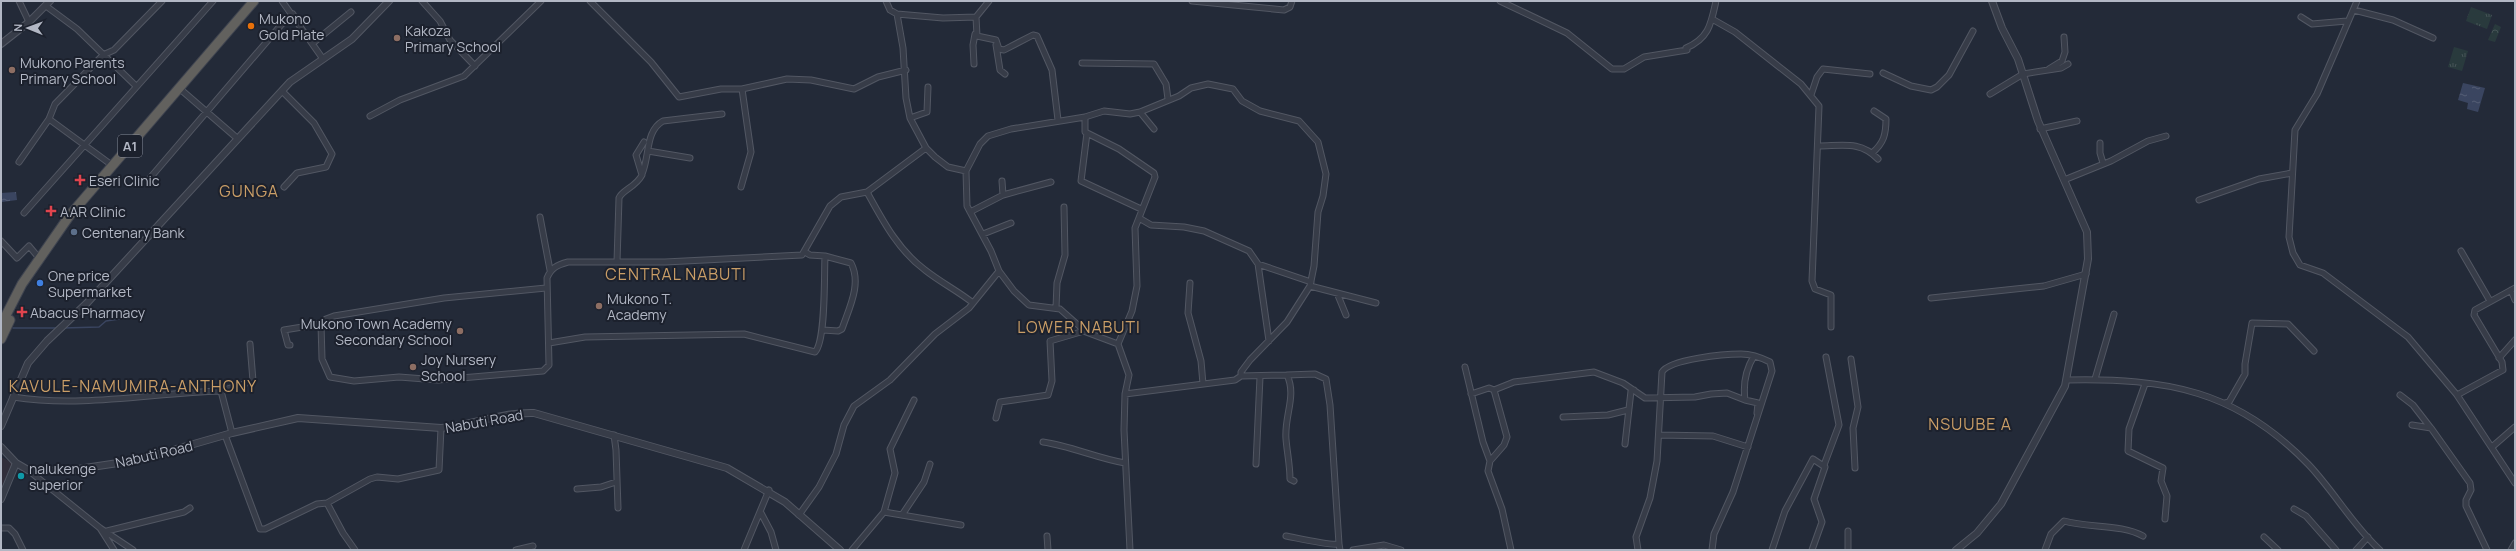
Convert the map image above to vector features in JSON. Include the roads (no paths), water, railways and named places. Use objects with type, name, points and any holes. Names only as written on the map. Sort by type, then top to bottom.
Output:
[{"type":"highway","name":"A1","points":[[1,325],[15,297],[39,258],[70,215],[254,1]]},
{"type":"highway","name":"A1","points":[[1,338],[13,314],[15,297]]},
{"type":"street","points":[[19,1],[29,22]]},
{"type":"street","points":[[19,162],[48,118],[55,104],[103,56],[114,50],[162,1]]},
{"type":"street","points":[[24,213],[83,144],[213,1]]},
{"type":"street","points":[[282,1],[293,14],[323,59]]},
{"type":"street","points":[[1,426],[28,363],[47,341],[87,303],[282,91],[304,70],[352,39],[389,1]]},
{"type":"street","points":[[422,1],[440,21],[450,40],[475,66]]},
{"type":"street","points":[[370,116],[400,100],[448,84],[464,76],[541,1]]},
{"type":"street","points":[[590,1],[652,62],[679,97],[721,89],[742,89],[787,79],[811,80],[854,89],[878,77],[906,70]]},
{"type":"street","points":[[886,1],[890,10],[897,14],[943,18],[976,17]]},
{"type":"street","points":[[974,64],[973,45],[976,17],[989,1]]},
{"type":"street","points":[[1192,1],[1284,10],[1290,7],[1292,1]]},
{"type":"street","points":[[1500,1],[1567,32],[1607,67],[1616,70],[1624,69],[1644,56],[1687,50],[1686,48],[1699,42],[1705,36],[1712,19],[1716,1]]},
{"type":"street","points":[[1956,550],[1978,533],[2000,504],[2067,380],[2088,258],[2087,232],[2041,129],[2023,74],[1992,1]]},
{"type":"street","points":[[2357,1],[2354,10],[2347,21],[2342,40],[2317,94],[2295,130],[2289,238],[2297,261],[2304,267],[2323,274],[2351,292],[2408,337],[2457,395],[2515,483]]},
{"type":"street","points":[[1,44],[29,22],[48,3],[78,29],[103,56],[136,86]]},
{"type":"street","points":[[2354,10],[2392,20],[2434,38]]},
{"type":"street","points":[[313,43],[351,12]]},
{"type":"street","points":[[150,178],[281,25],[293,14]]},
{"type":"street","points":[[897,14],[906,70],[906,98],[910,118],[926,148],[948,167],[966,171]]},
{"type":"street","points":[[2301,17],[2312,24],[2347,21]]},
{"type":"street","points":[[1712,19],[1735,32],[1800,84],[1819,106],[1812,281],[1815,289],[1831,295],[1830,327]]},
{"type":"street","points":[[1883,73],[1911,86],[1931,90],[1937,87],[1949,74],[1973,31]]},
{"type":"street","points":[[975,34],[977,36],[996,40]]},
{"type":"street","points":[[996,40],[999,49],[1004,50],[1033,35],[1039,38],[1052,70],[1058,120]]},
{"type":"street","points":[[2048,69],[2062,61],[2065,52],[2064,38]]},
{"type":"street","points":[[996,40],[996,54],[1000,70],[1005,74]]},
{"type":"street","points":[[1082,63],[1154,64],[1166,84],[1168,99]]},
{"type":"street","points":[[1990,94],[2023,74],[2061,68],[2068,64]]},
{"type":"street","points":[[1810,95],[1817,77],[1824,70],[1870,74]]},
{"type":"street","points":[[1118,344],[1110,343],[1084,331],[1060,309],[1030,305],[1014,291],[999,271],[983,234],[967,206],[966,171],[980,144],[988,136],[1011,129],[1085,116],[1104,111],[1130,114],[1140,112],[1168,99],[1179,96],[1191,88],[1208,84],[1233,89],[1246,104],[1260,111],[1295,118],[1315,136],[1318,142],[1326,178],[1318,212],[1310,284],[1286,322],[1250,360],[1241,372],[1241,376]]},
{"type":"street","points":[[910,118],[927,112],[928,87]]},
{"type":"street","points":[[179,88],[238,139]]},
{"type":"street","points":[[741,187],[751,152],[742,89]]},
{"type":"street","points":[[282,91],[314,123],[332,154],[326,167],[297,174],[284,187]]},
{"type":"street","points":[[1872,153],[1881,146],[1886,134],[1886,119],[1874,111]]},
{"type":"street","points":[[1140,112],[1154,128]]},
{"type":"street","points":[[617,262],[619,198],[621,194],[635,186],[642,175],[650,137],[655,125],[663,120],[722,114]]},
{"type":"street","points":[[1085,116],[1084,130],[1087,133],[1119,149],[1154,173],[1154,181],[1141,209],[1140,218],[1134,233],[1137,264],[1133,307],[1118,344],[1129,375],[1125,394],[1125,463],[1130,550]]},
{"type":"street","points":[[48,118],[113,166]]},
{"type":"street","points":[[2041,129],[2077,121]]},
{"type":"street","points":[[1087,133],[1082,181],[1141,209]]},
{"type":"street","points":[[2064,180],[2111,161],[2148,141],[2166,136]]},
{"type":"street","points":[[642,175],[636,155],[644,142]]},
{"type":"street","points":[[1818,146],[1841,143],[1872,153],[1878,159]]},
{"type":"street","points":[[2100,143],[2100,153],[2103,163]]},
{"type":"street","points":[[550,270],[568,262],[617,262],[802,255],[830,206],[842,197],[867,192],[926,148]]},
{"type":"street","points":[[648,151],[690,158]]},
{"type":"street","points":[[2199,200],[2259,179],[2292,172]]},
{"type":"street","points":[[1002,181],[1003,195]]},
{"type":"street","points":[[970,212],[1003,195],[1051,182]]},
{"type":"street","points":[[867,192],[885,225],[905,251],[924,270],[973,303]]},
{"type":"street","points":[[1056,308],[1057,283],[1065,255],[1064,207]]},
{"type":"street","points":[[321,324],[322,359],[326,372],[334,379],[354,380],[399,377],[438,380],[543,371],[549,365],[546,288],[550,270],[540,217]]},
{"type":"street","points":[[1140,218],[1151,225],[1184,227],[1204,231],[1244,248],[1258,264],[1337,293],[1376,303]]},
{"type":"street","points":[[983,234],[1011,223]]},
{"type":"street","points":[[1,241],[17,258],[29,246],[39,258]]},
{"type":"street","points":[[2461,251],[2490,302]]},
{"type":"street","points":[[805,252],[810,255],[825,256],[851,263],[856,281],[854,296],[842,329],[838,331],[823,330]]},
{"type":"street","points":[[549,343],[585,337],[744,334],[815,352],[818,348],[823,330],[825,256]]},
{"type":"street","points":[[1258,264],[1269,341]]},
{"type":"street","points":[[799,515],[819,487],[834,459],[844,425],[854,406],[890,380],[935,334],[973,303],[999,271]]},
{"type":"street","points":[[1931,298],[2044,286],[2086,274]]},
{"type":"street","points":[[1190,283],[1188,314],[1201,361],[1203,384]]},
{"type":"street","points":[[290,345],[288,345],[284,330],[321,324],[334,316],[444,298],[546,288]]},
{"type":"street","points":[[2457,395],[2502,370],[2503,366],[2474,318],[2475,310],[2513,289],[2515,300]]},
{"type":"street","points":[[1337,293],[1346,315]]},
{"type":"street","points":[[2095,379],[2114,314]]},
{"type":"street","points":[[2225,403],[2228,402],[2245,374],[2245,364],[2252,323],[2288,324],[2314,351]]},
{"type":"street","points":[[996,418],[1000,402],[1048,395],[1052,381],[1050,341],[1084,331]]},
{"type":"street","points":[[2499,358],[2515,340]]},
{"type":"street","points":[[13,397],[35,400],[76,401],[221,391],[253,381],[250,344]]},
{"type":"street","points":[[1638,550],[1636,538],[1654,480],[1659,435],[1662,372],[1670,364],[1741,354],[1754,356],[1770,362],[1772,366],[1733,492],[1714,534],[1712,550]]},
{"type":"street","points":[[1745,400],[1744,385],[1750,363],[1754,356]]},
{"type":"street","points":[[1812,550],[1822,522],[1814,499],[1825,470],[1824,465],[1839,425],[1826,357]]},
{"type":"street","points":[[1851,359],[1858,407],[1853,428],[1854,468]]},
{"type":"street","points":[[1465,367],[1490,461],[1489,478],[1502,508],[1511,550]]},
{"type":"street","points":[[1471,394],[1489,388],[1494,390],[1514,382],[1590,372],[1599,374],[1634,390],[1645,398],[1660,399],[1727,393],[1758,403],[1755,424]]},
{"type":"street","points":[[1125,394],[1234,380],[1241,376],[1315,374],[1326,379],[1330,404],[1339,547],[1322,542],[1286,536]]},
{"type":"street","points":[[1287,375],[1292,391],[1286,438],[1290,456],[1290,479],[1294,481]]},
{"type":"street","points":[[1256,464],[1260,376]]},
{"type":"street","points":[[2067,380],[2095,379],[2177,387],[2225,403],[2272,430],[2315,472],[2380,550]]},
{"type":"street","points":[[2145,384],[2129,429],[2128,451],[2163,468],[2161,481],[2167,496],[2165,519]]},
{"type":"street","points":[[1490,461],[1504,445],[1507,437],[1494,390]]},
{"type":"street","points":[[1625,444],[1630,394],[1634,390]]},
{"type":"street","points":[[221,391],[232,433]]},
{"type":"street","points":[[2400,395],[2417,410],[2470,483],[2472,490],[2466,500],[2466,506],[2487,550]]},
{"type":"street","points":[[852,550],[884,512],[895,473],[890,449],[914,400]]},
{"type":"street","points":[[1564,417],[1608,415],[1628,410]]},
{"type":"street","name":"Nabuti Road","points":[[28,470],[64,470],[138,460],[232,433],[298,418],[441,428],[462,426],[510,414],[534,413],[727,468],[769,490],[840,550]]},
{"type":"street","points":[[2412,425],[2431,428]]},
{"type":"street","points":[[2492,447],[2515,427]]},
{"type":"street","points":[[225,435],[260,529],[265,529],[317,504],[327,503],[370,479],[377,477],[398,479],[439,470],[441,428]]},
{"type":"street","points":[[614,435],[618,508]]},
{"type":"street","points":[[1659,435],[1713,436],[1748,446]]},
{"type":"street","points":[[1043,442],[1059,444],[1098,458],[1125,463]]},
{"type":"street","points":[[1,447],[16,464],[28,470],[100,528],[107,531],[133,550]]},
{"type":"street","points":[[1772,550],[1785,512],[1811,460],[1814,459],[1824,465]]},
{"type":"street","points":[[1,499],[16,464]]},
{"type":"street","points":[[902,515],[924,482],[930,464]]},
{"type":"street","points":[[577,489],[601,487],[616,482]]},
{"type":"street","points":[[744,550],[761,513],[769,490]]},
{"type":"street","points":[[327,503],[343,534],[355,550]]},
{"type":"street","points":[[107,531],[176,514],[190,508]]},
{"type":"street","points":[[2294,509],[2306,516],[2336,550]]},
{"type":"street","points":[[884,512],[961,525]]},
{"type":"street","points":[[761,513],[771,532],[776,550]]},
{"type":"street","points":[[2045,550],[2051,534],[2064,521],[2078,525],[2134,531],[2143,536]]},
{"type":"street","points":[[1,528],[9,528],[13,532],[22,550]]},
{"type":"street","points":[[100,528],[114,550]]},
{"type":"street","points":[[1848,531],[1848,550]]},
{"type":"street","points":[[1047,536],[1048,550]]},
{"type":"street","points":[[2264,537],[2278,550]]},
{"type":"street","points":[[2356,550],[2368,537]]},
{"type":"street","points":[[2511,550],[2515,543]]},
{"type":"street","points":[[1353,550],[1384,545],[1401,550]]},
{"type":"street","points":[[516,550],[533,546]]},
{"type":"water","points":[[2463,83],[2485,88],[2478,112],[2467,109],[2468,103],[2458,100]]},
{"type":"water","points":[[16,192],[17,200],[2,202],[1,193]]},
{"type":"waterway","points":[[63,328],[99,327],[106,321],[133,317]]},
{"type":"waterway","points":[[13,328],[57,328]]},
{"type":"place","name":"Mukono Gold Plate","points":[[251,26]]},
{"type":"place","name":"Kakoza Primary School","points":[[397,38]]},
{"type":"place","name":"Mukono Parents Primary School","points":[[12,70]]},
{"type":"place","name":"Eseri Clinic","points":[[80,180]]},
{"type":"place","name":"AAR Clinic","points":[[51,211]]},
{"type":"place","name":"Centenary Bank","points":[[74,232]]},
{"type":"place","name":"One price Supermarket","points":[[40,283]]},
{"type":"place","name":"Mukono T. Academy","points":[[599,306]]},
{"type":"place","name":"Abacus Pharmacy","points":[[22,312]]},
{"type":"place","name":"Mukono Town Academy Secondary School","points":[[460,331]]},
{"type":"place","name":"Joy Nursery School","points":[[413,367]]},
{"type":"place","name":"nalukenge superior","points":[[21,476]]},
{"type":"district","name":"GUNGA","points":[[249,191]]},
{"type":"district","name":"CENTRAL NABUTI","points":[[676,274]]},
{"type":"district","name":"LOWER NABUTI","points":[[1079,327]]},
{"type":"district","name":"KAVULE-NAMUMIRA-ANTHONY","points":[[133,386]]},
{"type":"district","name":"NSUUBE A","points":[[1970,424]]}]
